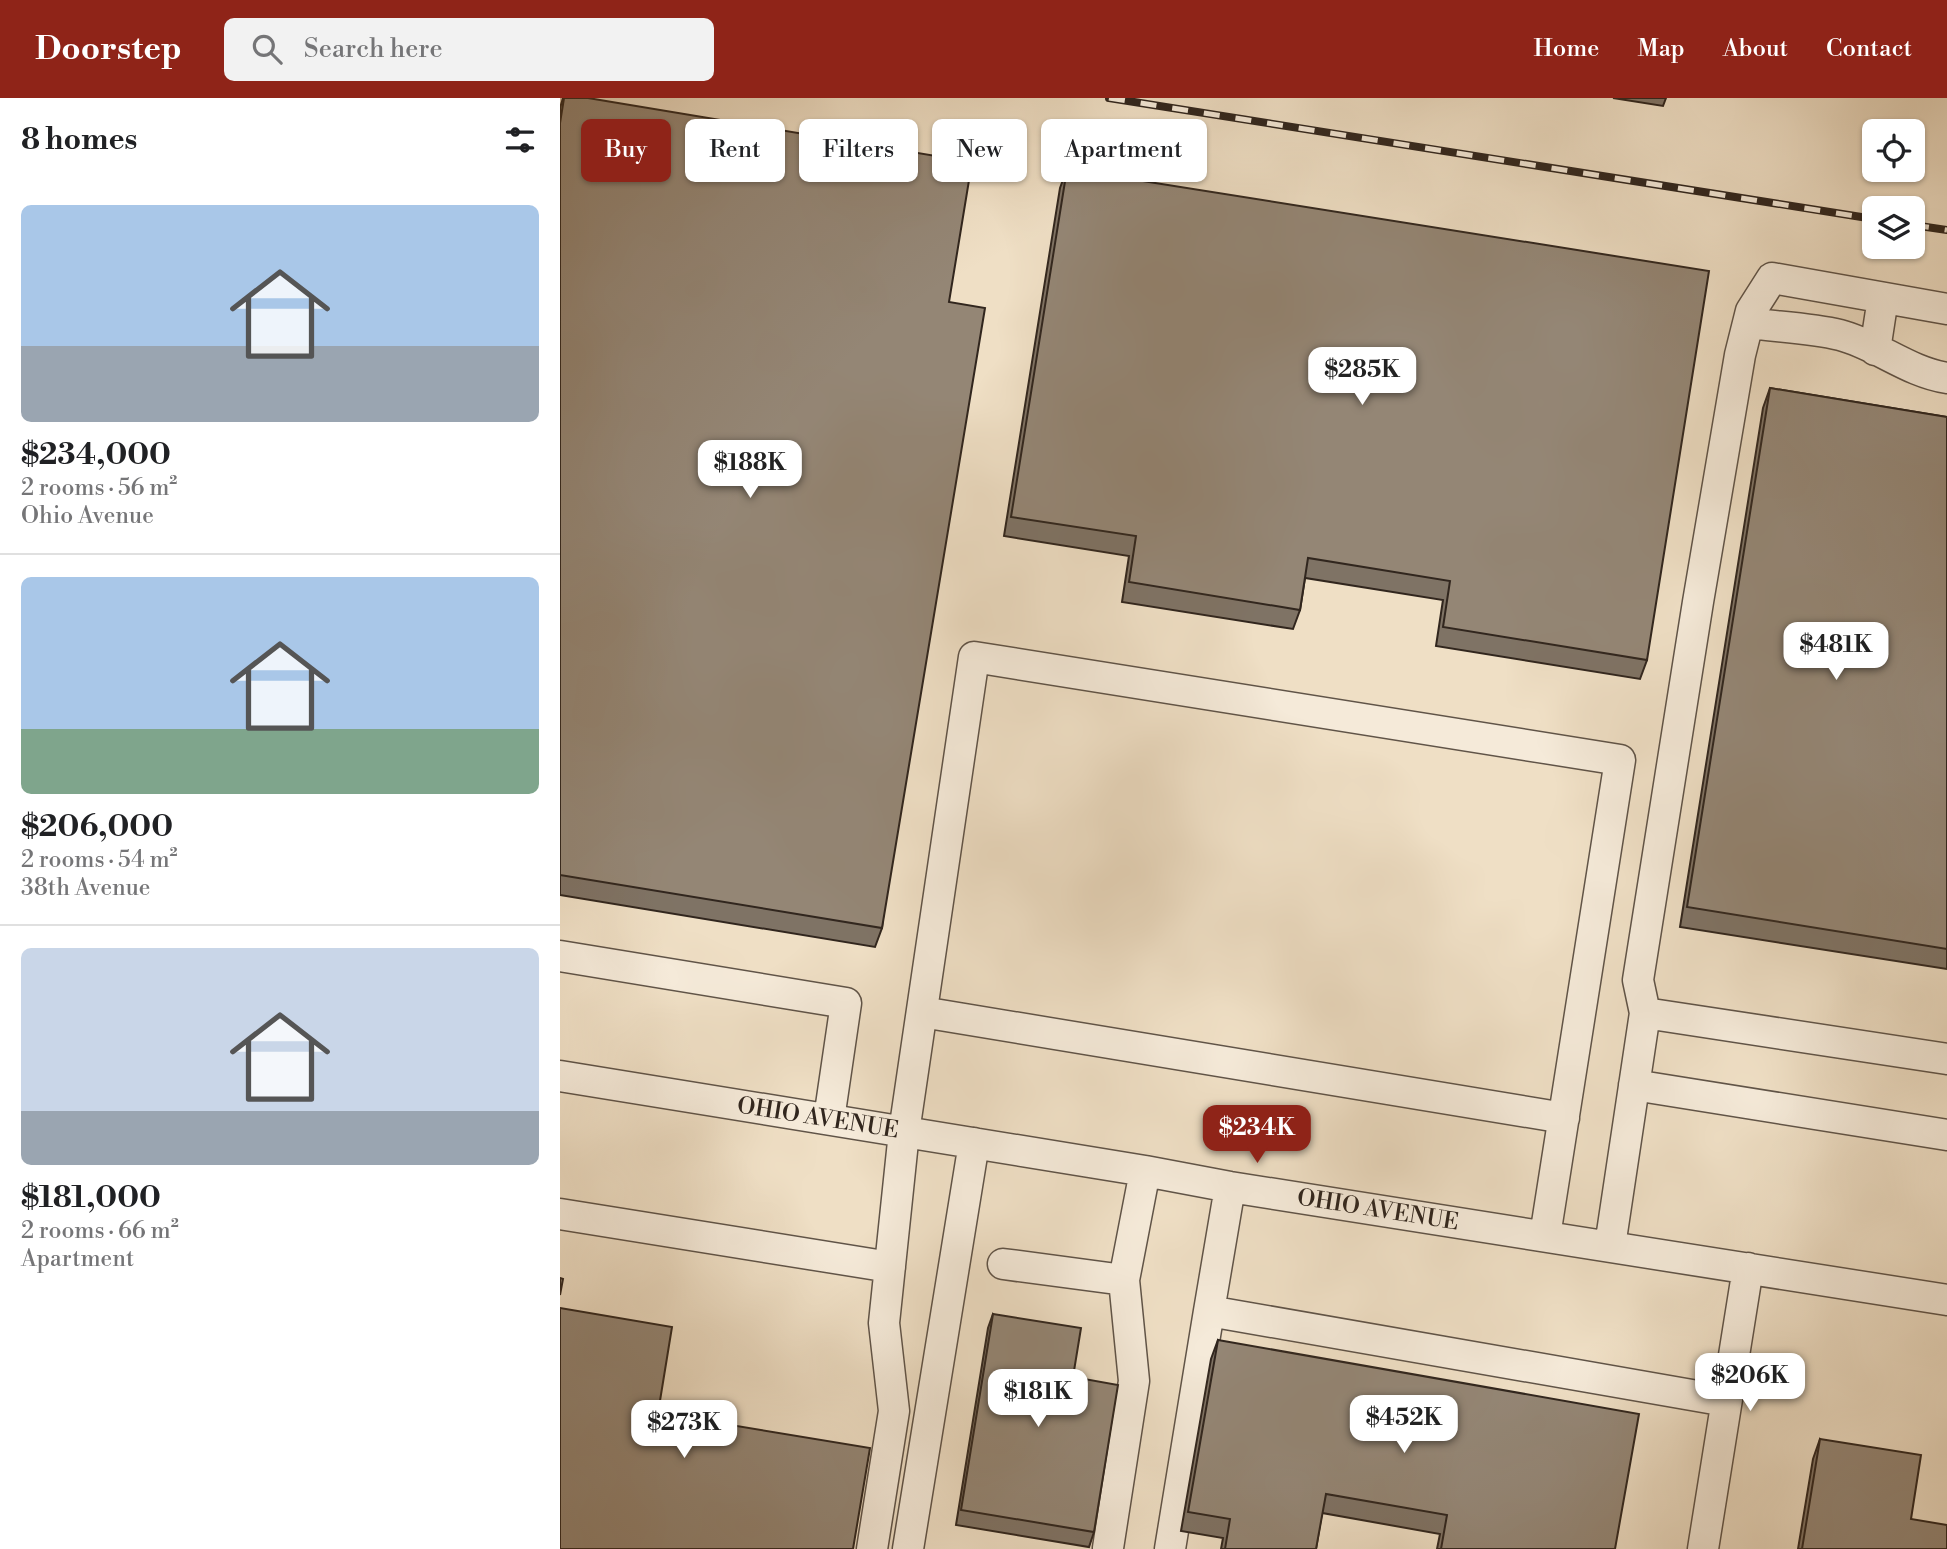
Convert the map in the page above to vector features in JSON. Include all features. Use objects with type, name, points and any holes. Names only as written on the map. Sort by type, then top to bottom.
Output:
[{"type":"street","points":[[1610,1246],[1645,1013],[1638,980],[1698,602],[1740,355],[1751,311],[1772,278],[1947,309]]},
{"type":"street","points":[[1875,350],[1883,298]]},
{"type":"street","points":[[1748,323],[1841,335],[1906,366],[1947,378]]},
{"type":"street","points":[[872,1549],[894,1411],[884,1323],[904,1132],[974,657],[1620,760],[1545,1236]]},
{"type":"street","points":[[560,956],[846,1003],[829,1119]]},
{"type":"street","points":[[922,1012],[1564,1118]]},
{"type":"street","points":[[1645,1013],[1947,1059]]},
{"type":"street","name":"OHIO AVENUE","points":[[560,1076],[1230,1187],[1947,1300]]},
{"type":"street","points":[[1634,1085],[1947,1135]]},
{"type":"street","points":[[908,1549],[974,1143]]},
{"type":"street","points":[[1108,1548],[1134,1381],[1124,1280],[1145,1171]]},
{"type":"street","points":[[1170,1549],[1230,1187]]},
{"type":"street","points":[[560,1214],[890,1267]]},
{"type":"street","points":[[1003,1264],[1124,1280]]},
{"type":"street","points":[[1703,1549],[1748,1268]]},
{"type":"street","points":[[1209,1311],[1727,1401]]},
{"type":"building","points":[[564,98],[588,98],[714,119],[685,119],[685,182],[785,182],[785,131],[799,133],[799,182],[918,182],[918,153],[932,155],[932,182],[969,182],[949,302],[985,308],[882,928],[560,875],[560,123]]},
{"type":"building","points":[[1065,182],[1149,182],[1709,271],[1647,660],[1443,627],[1450,581],[1308,558],[1300,610],[1129,582],[1136,536],[1011,517]]},
{"type":"building","points":[[1770,388],[1947,417],[1947,949],[1687,907]]},
{"type":"building","points":[[560,1308],[672,1327],[658,1413],[870,1448],[853,1549],[560,1549]]},
{"type":"building","points":[[993,1314],[1081,1328],[1073,1377],[1118,1385],[1094,1532],[961,1510]]},
{"type":"building","points":[[1218,1340],[1639,1414],[1615,1549],[1441,1549],[1447,1515],[1326,1494],[1316,1549],[1225,1549],[1230,1519],[1188,1512]]},
{"type":"building","points":[[1820,1439],[1921,1455],[1911,1519],[1947,1525],[1947,1549],[1802,1549]]},
{"type":"railway","points":[[1109,98],[1862,217]]},
{"type":"railway","points":[[1925,227],[1947,230]]}]
